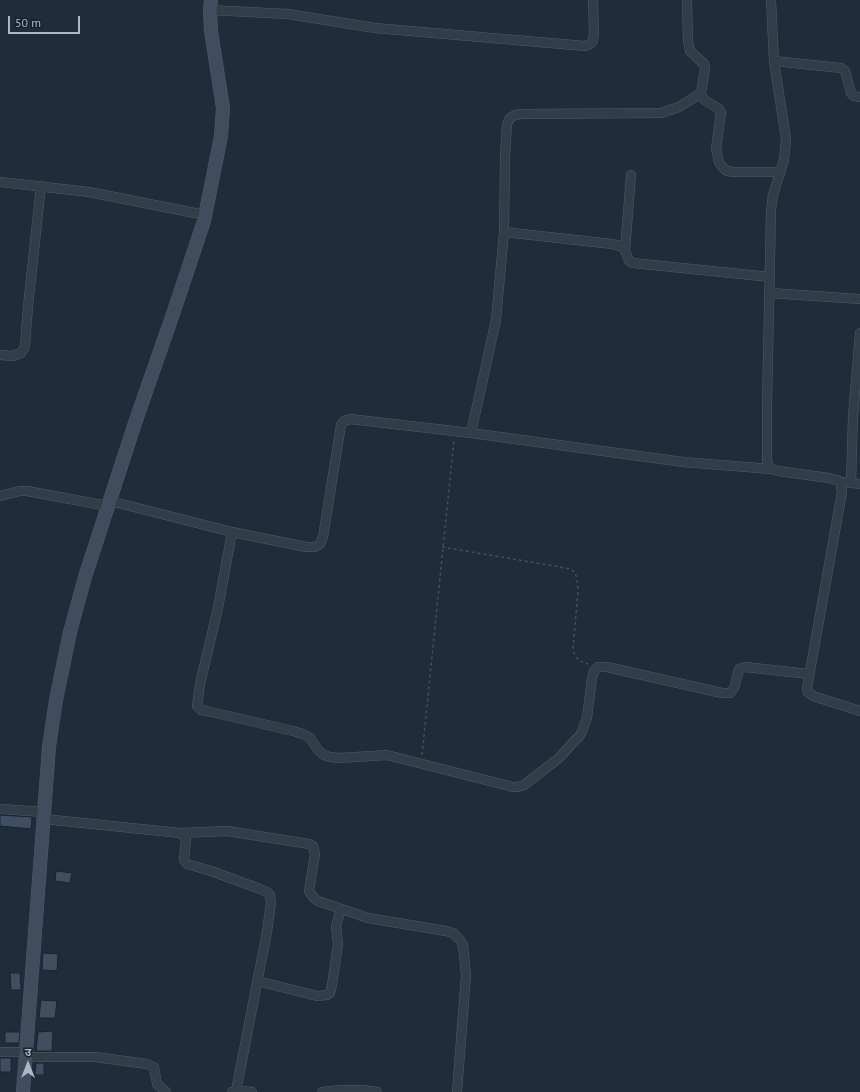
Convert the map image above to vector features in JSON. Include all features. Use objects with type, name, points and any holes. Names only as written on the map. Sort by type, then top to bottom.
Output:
[{"type":"street","points":[[23,1092],[51,731],[73,619],[135,423],[174,311],[205,215],[218,150],[222,121],[222,96],[211,31],[211,5],[288,14],[375,28],[585,46],[590,44],[594,33],[593,0]]},
{"type":"street","points":[[687,0],[688,41],[690,51],[704,64],[705,68],[701,93],[702,97],[706,101],[715,105],[721,112],[716,149],[719,162],[727,171],[781,172]]},
{"type":"street","points":[[771,0],[774,61],[786,139],[784,160],[772,202],[766,448],[768,465],[771,469]]},
{"type":"street","points":[[774,61],[841,68],[846,71],[851,93],[854,96],[860,97]]},
{"type":"street","points":[[471,433],[496,320],[504,232],[507,124],[510,118],[515,115],[522,114],[661,113],[679,107],[701,93]]},
{"type":"street","points":[[624,250],[631,175]]},
{"type":"street","points":[[0,182],[89,192],[205,215]]},
{"type":"street","points":[[0,355],[13,356],[21,353],[25,346],[41,186]]},
{"type":"street","points":[[504,232],[621,246],[629,261],[633,263],[770,278]]},
{"type":"street","points":[[770,293],[860,299]]},
{"type":"street","points":[[0,496],[20,491],[27,491],[109,503],[232,532],[306,547],[315,547],[320,544],[326,525],[341,426],[344,421],[350,419],[471,433],[683,462],[771,469],[855,483],[853,416],[860,333]]},
{"type":"street","points":[[840,481],[842,492],[808,674],[807,688],[808,692],[813,696],[860,711]]},
{"type":"street","points":[[232,532],[218,608],[200,684],[197,706],[201,710],[207,712],[303,734],[310,738],[318,750],[324,755],[330,757],[339,758],[386,755],[513,788],[524,785],[559,758],[581,734],[587,718],[592,678],[594,671],[598,667],[607,667],[722,694],[730,693],[734,688],[739,669],[745,667],[808,674]]},
{"type":"street","points":[[0,809],[180,833],[212,831],[240,832],[309,844],[313,846],[315,854],[310,888],[311,894],[318,901],[368,918],[454,933],[460,940],[464,952],[466,975],[457,1092]]},
{"type":"street","points":[[180,833],[186,840],[184,860],[187,864],[260,889],[267,892],[270,896],[271,902],[268,928],[234,1092],[252,1092]]},
{"type":"street","points":[[257,981],[317,996],[327,995],[332,986],[338,944],[336,926],[342,909]]},
{"type":"street","points":[[0,1052],[95,1057],[147,1064],[154,1067],[157,1084],[166,1092]]},
{"type":"street","points":[[322,1092],[340,1090],[377,1092]]},
{"type":"path","points":[[421,763],[455,431]]},
{"type":"path","points":[[442,547],[555,566],[570,569],[575,572],[578,591],[572,650],[580,661],[598,667]]},
{"type":"building","points":[[0,815],[32,817],[31,829],[0,826]]},
{"type":"building","points":[[56,871],[72,873],[70,883],[55,881]]},
{"type":"building","points":[[43,953],[58,954],[57,971],[42,970]]},
{"type":"building","points":[[10,973],[20,973],[21,990],[11,990]]},
{"type":"building","points":[[41,1000],[57,1001],[55,1018],[39,1018]]},
{"type":"building","points":[[53,1031],[52,1051],[36,1051],[38,1032]]},
{"type":"building","points":[[5,1032],[20,1032],[19,1043],[5,1043]]},
{"type":"building","points":[[0,1058],[11,1058],[11,1072],[0,1072]]},
{"type":"building","points":[[36,1063],[44,1063],[44,1075],[35,1075]]}]
